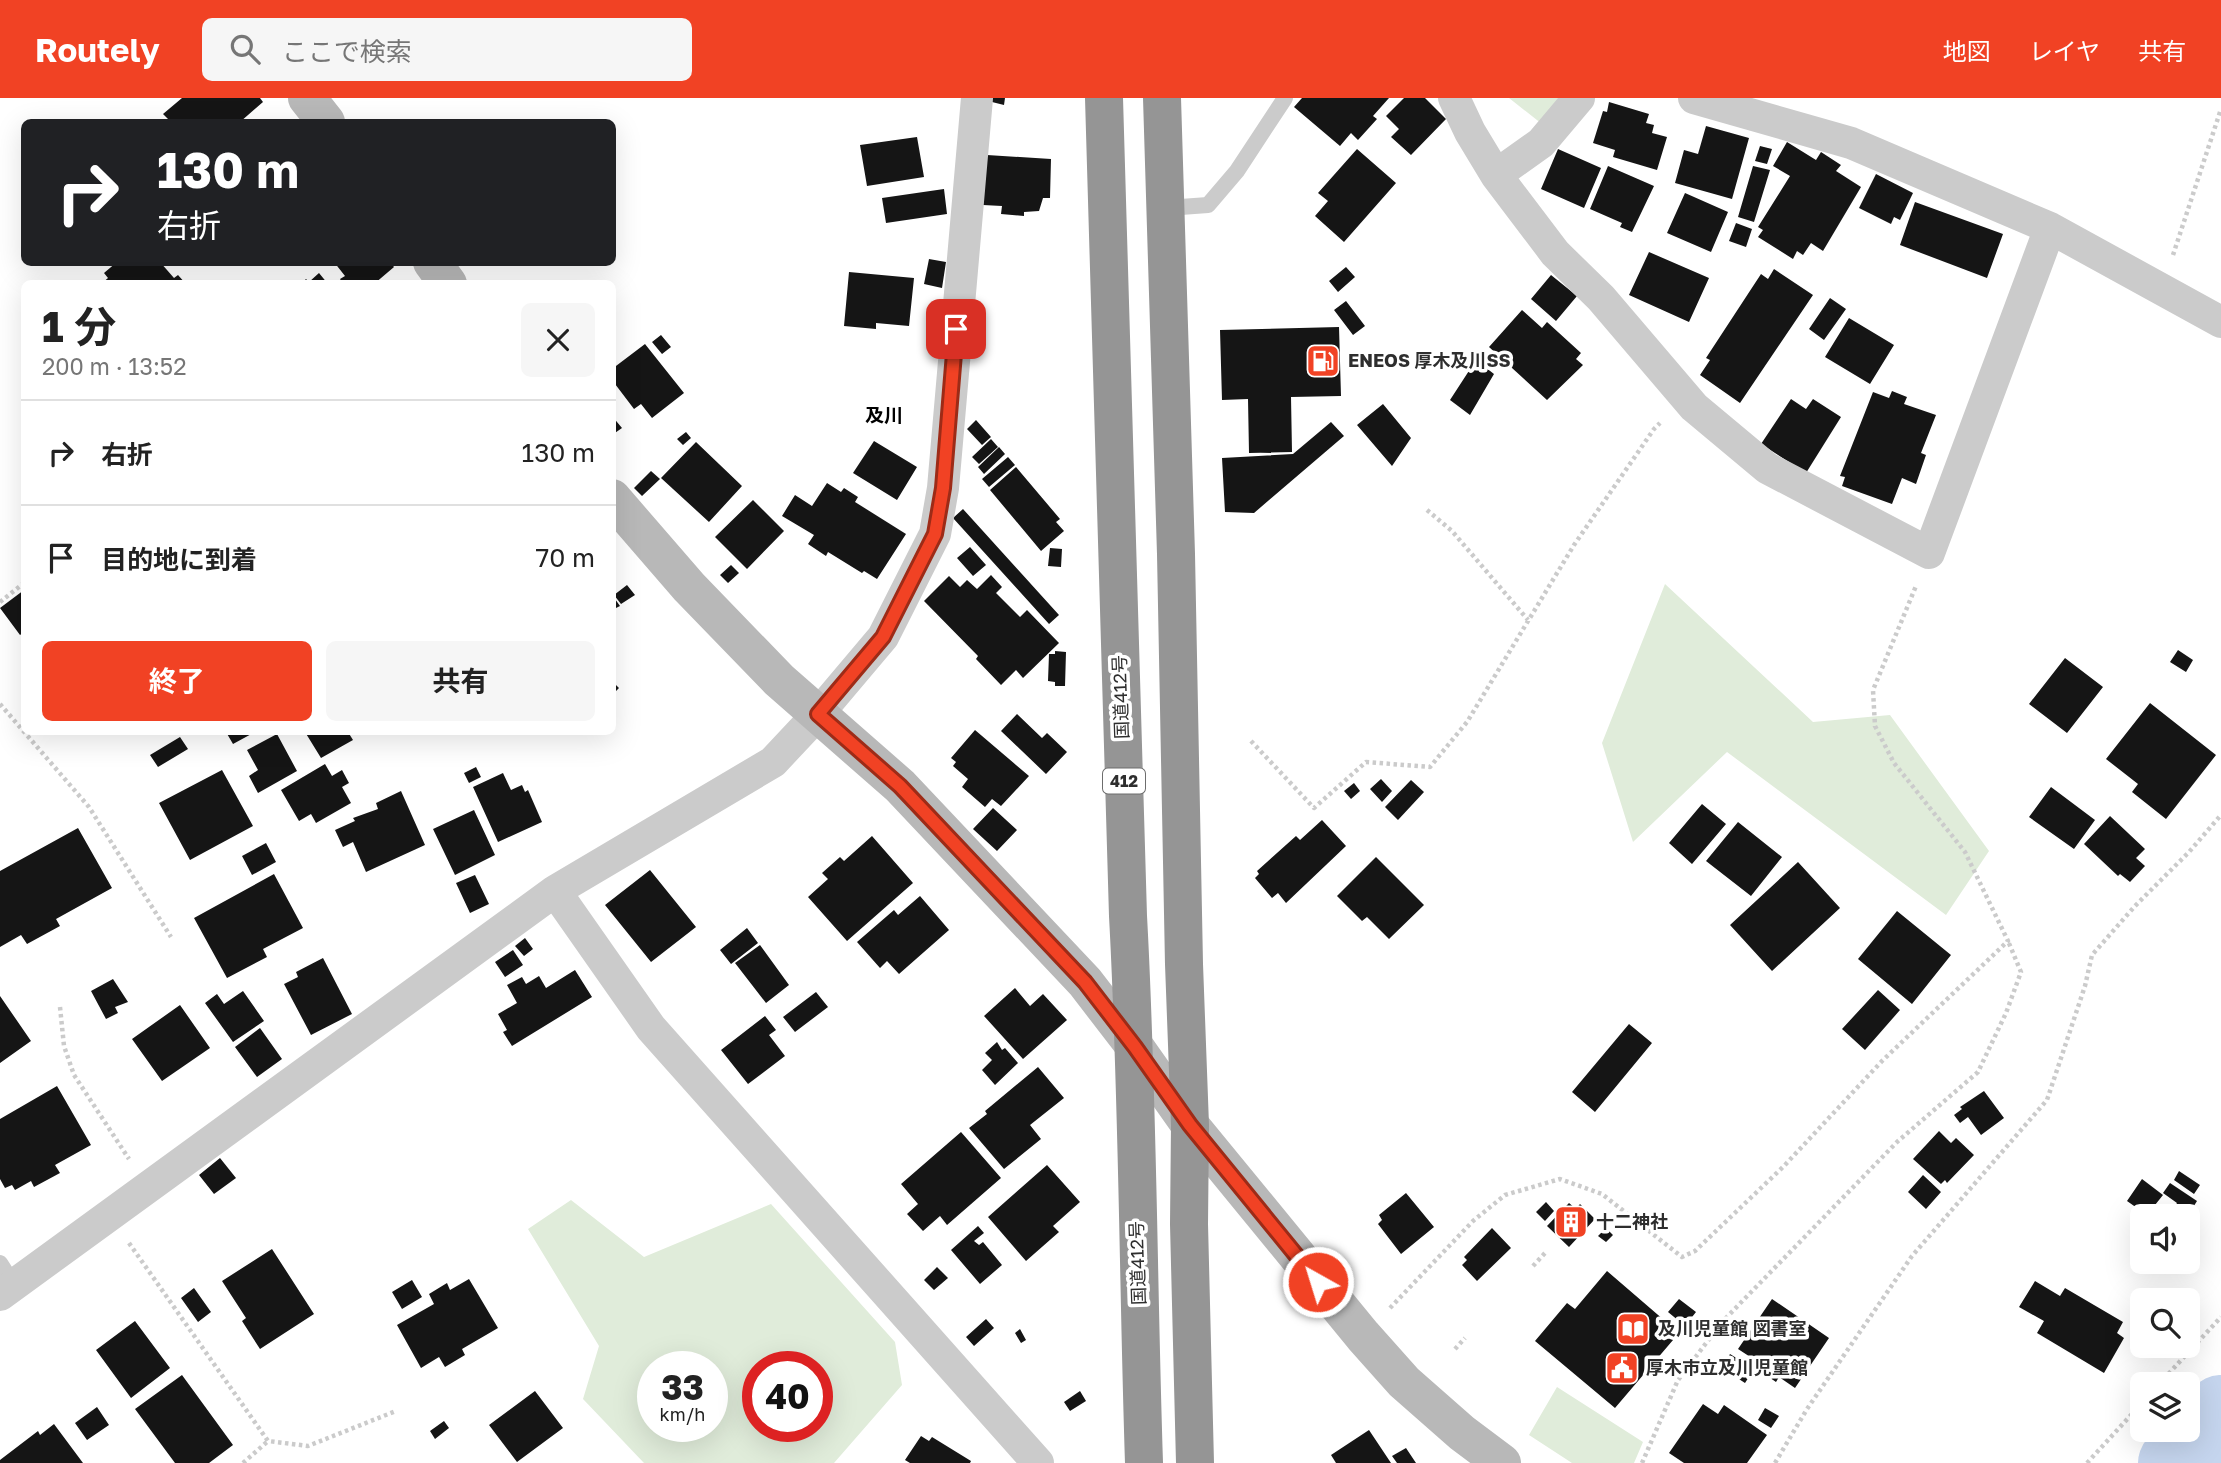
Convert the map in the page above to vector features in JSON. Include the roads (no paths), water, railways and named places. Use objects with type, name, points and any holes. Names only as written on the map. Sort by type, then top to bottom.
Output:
[{"type":"highway","name":"国道412号","points":[[1104,98],[1128,916],[1135,1047],[1136,1191],[1144,1463]]},
{"type":"highway","points":[[1162,98],[1190,1125],[1189,1224],[1195,1463]]},
{"type":"street","points":[[307,98],[324,119]]},
{"type":"street","points":[[5,1281],[108,1214],[555,891],[773,762],[883,637],[935,534],[943,488],[977,98]]},
{"type":"street","points":[[1454,98],[1470,132],[1496,175],[1555,253],[1601,298],[1686,399],[1767,468],[1929,553],[2050,228]]},
{"type":"street","points":[[1496,175],[1541,143],[1579,98]]},
{"type":"street","points":[[1695,98],[1851,143],[2050,228],[2221,322]]},
{"type":"street","points":[[616,503],[689,587],[779,680],[900,786],[1085,982],[1190,1125],[1363,1336],[1405,1382],[1462,1433],[1502,1463]]},
{"type":"street","points":[[555,891],[651,1028],[1038,1463]]},
{"type":"lane","points":[[1167,208],[1209,205],[1237,172],[1285,98]]},
{"type":"waterway","points":[[2174,1463],[2221,1411]]},
{"type":"place","name":"ENEOS 厚木及川SS","points":[[1323,361]]},
{"type":"place","name":"十二神社","points":[[1571,1222]]},
{"type":"place","name":"及川児童館 図書室","points":[[1633,1329]]},
{"type":"place","name":"厚木市立及川児童館","points":[[1622,1368]]},
{"type":"district","name":"及川","points":[[884,415]]}]
